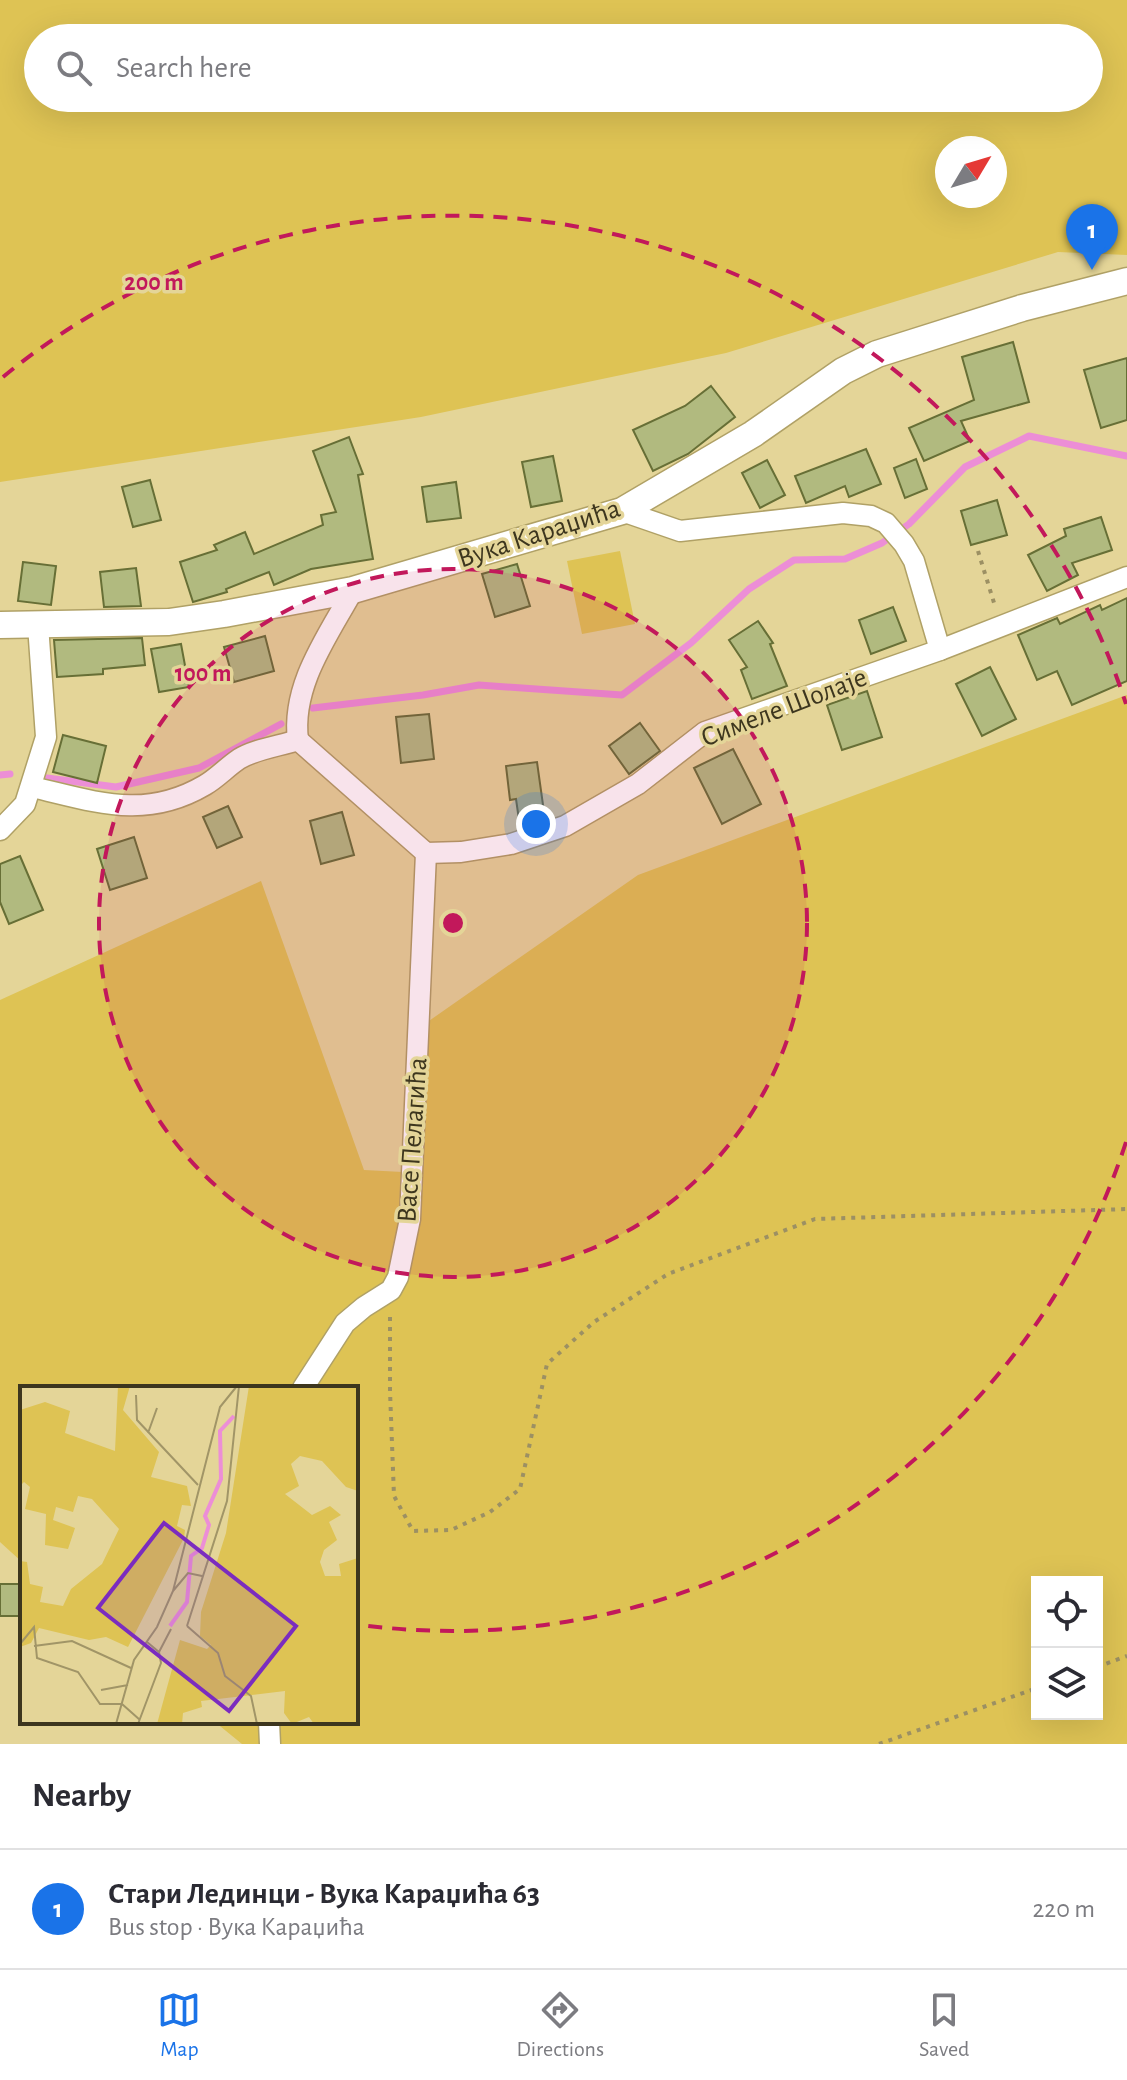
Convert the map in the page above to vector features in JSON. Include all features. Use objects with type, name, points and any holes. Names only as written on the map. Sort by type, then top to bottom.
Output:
[{"type":"street","name":"Вука Караџића","points":[[0,625],[169,622],[353,590],[622,511],[753,434],[843,371],[877,354],[1022,308],[1127,281]]},
{"type":"street","points":[[622,511],[680,531],[843,513],[871,516],[886,523],[914,561],[940,650]]},
{"type":"street","name":"Симеле Шолаје","points":[[426,853],[461,852],[511,844],[565,826],[638,784],[705,732],[1003,627],[1127,577]]},
{"type":"street","points":[[353,590],[310,669],[300,697],[296,726],[298,740],[426,853]]},
{"type":"street","points":[[0,830],[25,804],[46,737],[38,625]]},
{"type":"street","points":[[32,787],[95,803],[135,806],[169,801],[205,785],[242,757],[298,740]]},
{"type":"street","name":"Васе Пелагића","points":[[391,1290],[398,1277],[410,1219],[426,853]]},
{"type":"street","points":[[304,1386],[345,1323],[391,1290]]},
{"type":"street","points":[[269,1724],[270,1744]]},
{"type":"path","points":[[978,551],[1003,627]]},
{"type":"path","points":[[391,1290],[390,1391],[394,1496],[413,1531],[451,1530],[490,1512],[520,1489],[547,1364],[594,1322],[668,1274],[815,1219],[1127,1209]]},
{"type":"path","points":[[1103,1665],[1127,1656]]},
{"type":"path","points":[[879,1744],[1031,1690]]},
{"type":"shaded area","points":[[0,0],[1127,0],[1127,255],[1058,252],[726,353],[421,417],[0,482]]},
{"type":"shaded area","points":[[620,551],[635,624],[582,634],[567,561]]},
{"type":"shaded area","points":[[1127,695],[1127,1744],[242,1744],[217,1724],[358,1724],[358,1386],[20,1386],[20,1560],[0,1542],[0,1000],[261,881],[364,1170],[422,1173],[426,1023],[638,875]]},
{"type":"building","points":[[1013,342],[1029,402],[961,421],[970,441],[924,461],[909,428],[974,400],[962,357]]},
{"type":"building","points":[[1127,358],[1127,420],[1101,428],[1084,370]]},
{"type":"building","points":[[711,386],[735,417],[688,454],[653,471],[633,430],[685,406]]},
{"type":"building","points":[[349,437],[363,474],[358,475],[373,559],[311,569],[274,585],[269,572],[226,589],[227,592],[193,602],[180,562],[217,550],[214,545],[245,532],[254,554],[323,525],[321,515],[336,512],[313,451]]},
{"type":"building","points":[[866,449],[881,484],[849,497],[845,486],[806,503],[795,476]]},
{"type":"building","points":[[553,456],[562,501],[531,507],[522,462]]},
{"type":"building","points":[[916,459],[927,489],[905,498],[894,468]]},
{"type":"building","points":[[767,460],[785,495],[760,508],[742,473]]},
{"type":"building","points":[[150,480],[161,520],[133,527],[122,487]]},
{"type":"building","points":[[456,482],[461,518],[427,522],[422,487]]},
{"type":"building","points":[[997,500],[1007,535],[971,545],[961,511]]},
{"type":"building","points":[[1101,517],[1112,550],[1072,563],[1078,575],[1047,591],[1028,555],[1066,536],[1064,529]]},
{"type":"building","points":[[23,562],[56,566],[51,605],[18,601]]},
{"type":"building","points":[[517,564],[530,606],[495,617],[482,574]]},
{"type":"building","points":[[136,568],[141,606],[104,607],[100,572]]},
{"type":"building","points":[[1127,598],[1127,681],[1072,705],[1057,671],[1037,680],[1018,635],[1057,618],[1060,624],[1100,605],[1102,610]]},
{"type":"building","points":[[893,607],[906,641],[871,654],[859,620]]},
{"type":"building","points":[[758,621],[773,643],[770,644],[787,686],[752,699],[741,670],[747,667],[729,640]]},
{"type":"building","points":[[265,636],[274,671],[234,682],[224,647]]},
{"type":"building","points":[[142,638],[145,665],[103,669],[103,674],[57,677],[54,640]]},
{"type":"building","points":[[181,644],[189,687],[159,692],[151,649]]},
{"type":"building","points":[[990,667],[1016,719],[982,736],[956,684]]},
{"type":"building","points":[[867,691],[882,737],[842,750],[827,705]]},
{"type":"building","points":[[429,714],[434,759],[401,763],[396,717]]},
{"type":"building","points":[[640,723],[660,751],[629,774],[609,746]]},
{"type":"building","points":[[63,735],[106,746],[97,783],[53,772]]},
{"type":"building","points":[[733,749],[761,804],[722,824],[694,768]]},
{"type":"building","points":[[537,762],[545,819],[520,827],[516,799],[510,800],[506,766]]},
{"type":"building","points":[[228,806],[242,837],[217,848],[203,817]]},
{"type":"building","points":[[342,812],[354,855],[321,864],[310,821]]},
{"type":"building","points":[[134,837],[147,878],[110,890],[97,849]]},
{"type":"building","points":[[20,856],[43,910],[9,924],[0,902],[0,864]]},
{"type":"building","points":[[0,1584],[20,1584],[20,1616],[0,1616]]},
{"type":"waterway","points":[[313,708],[479,685],[622,695],[691,643],[749,589],[794,560],[845,559],[882,543],[909,524],[965,467],[1029,436],[1127,456]]},
{"type":"waterway","points":[[47,778],[116,787],[199,768],[281,724]]},
{"type":"waterway","points":[[0,775],[10,774]]},
{"type":"place","name":"Стари Лединци - Вука Караџића 63","points":[[1092,270]]}]
